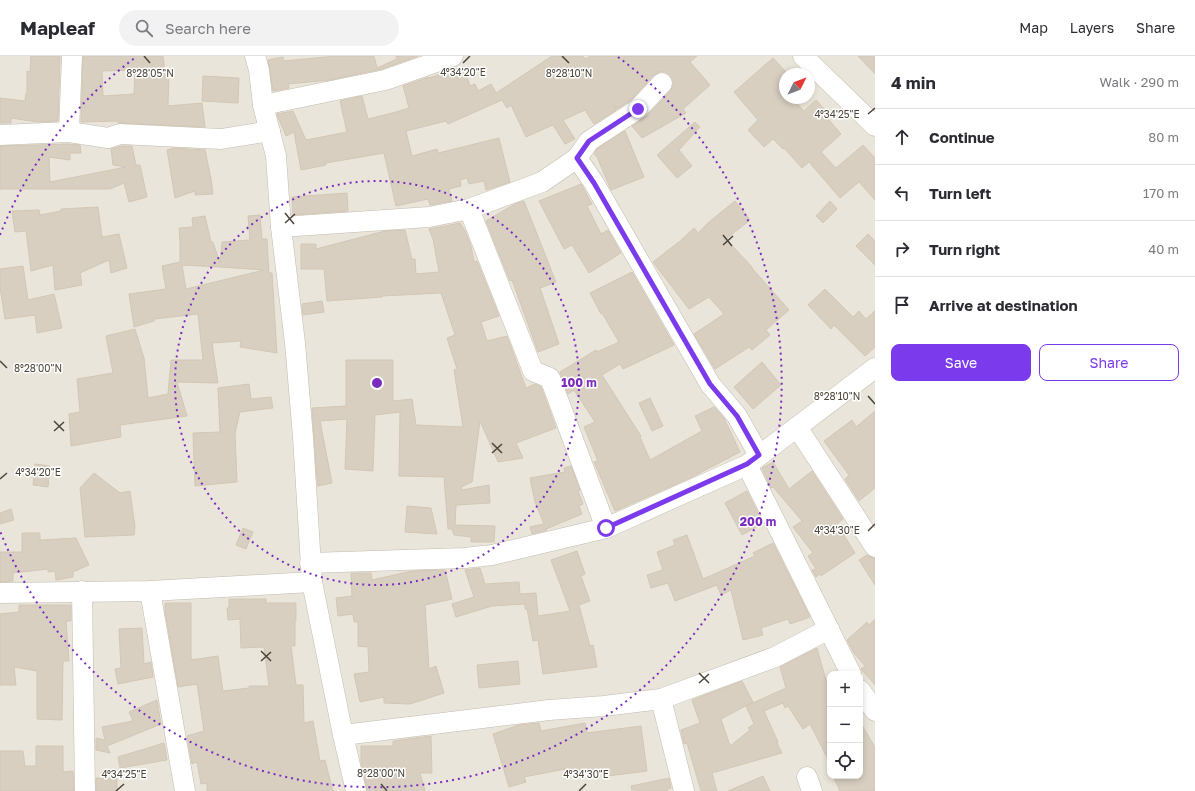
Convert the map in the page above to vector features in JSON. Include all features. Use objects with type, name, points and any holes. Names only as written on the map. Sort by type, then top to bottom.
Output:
[{"type":"street","points":[[69,132],[72,56]]},
{"type":"street","points":[[255,56],[259,70],[263,105],[276,156],[281,227],[295,343],[302,422],[312,582],[356,791]]},
{"type":"street","points":[[263,105],[385,80],[453,56]]},
{"type":"street","points":[[804,56],[875,126]]},
{"type":"street","points":[[281,227],[429,217],[469,209],[542,182],[577,158],[589,141],[638,109],[662,83]]},
{"type":"street","points":[[0,135],[69,132],[108,138],[120,134],[221,139],[270,131]]},
{"type":"street","points":[[577,158],[594,183],[710,384],[737,416],[753,460],[850,671]]},
{"type":"street","points":[[469,209],[533,371],[550,378],[606,528]]},
{"type":"street","points":[[310,563],[465,558],[492,555],[606,528],[753,460],[873,372]]},
{"type":"street","points":[[797,427],[875,547]]},
{"type":"street","points":[[0,593],[150,591],[312,582]]},
{"type":"street","points":[[82,591],[86,791]]},
{"type":"street","points":[[150,591],[185,791]]},
{"type":"street","points":[[343,735],[548,710],[604,706],[661,699],[775,657],[829,629]]},
{"type":"street","points":[[863,694],[875,711]]},
{"type":"street","points":[[661,699],[684,791]]},
{"type":"shaded area","points":[[0,56],[875,56],[875,791],[0,791]]},
{"type":"building","points":[[31,56],[60,56],[58,121],[37,122],[11,118],[11,123],[0,123],[0,98],[25,101],[27,93],[27,71],[30,72]]},
{"type":"building","points":[[83,56],[163,56],[165,71],[169,71],[168,106],[202,103],[205,127],[118,123],[118,121],[81,122]],"holes":[[[135,70],[134,94],[103,96],[102,71]]]},
{"type":"building","points":[[336,56],[374,56],[377,68],[397,59],[396,56],[418,56],[382,69],[330,80],[288,84],[289,88],[273,91],[268,60],[283,57],[284,61]]},
{"type":"building","points":[[552,56],[583,56],[585,59],[591,56],[697,56],[690,62],[710,85],[683,109],[686,113],[642,138],[632,126],[646,117],[671,90],[673,79],[665,72],[659,72],[654,75],[631,100],[617,109],[614,106],[616,110],[594,124],[585,110],[563,120],[575,139],[565,144],[553,125],[526,137],[511,105],[507,108],[502,100],[448,124],[446,121],[406,131],[412,156],[437,149],[438,153],[499,138],[510,182],[486,190],[484,181],[469,184],[467,178],[460,180],[461,186],[449,189],[452,201],[430,205],[428,199],[396,206],[384,153],[326,163],[326,165],[301,170],[294,132],[286,136],[277,115],[293,111],[306,140],[347,132],[340,101],[362,96],[368,119],[396,112],[409,108],[403,86],[464,67],[470,86],[475,84],[478,91],[491,84],[496,93]]},
{"type":"building","points":[[858,56],[875,56],[875,74]]},
{"type":"building","points":[[773,58],[782,68],[779,68],[779,104],[798,104],[804,111],[812,104],[815,104],[816,100],[825,110],[823,113],[841,134],[821,152],[836,168],[863,145],[875,158],[875,200],[859,182],[840,198],[809,162],[802,168],[784,148],[783,149],[773,139],[764,147],[748,130],[758,120],[734,92]]},
{"type":"building","points":[[203,76],[239,78],[238,103],[202,101]]},
{"type":"building","points":[[695,122],[700,127],[679,150],[692,166],[677,178],[657,155]]},
{"type":"building","points":[[625,131],[644,177],[611,190],[597,157],[594,154],[597,149]]},
{"type":"building","points":[[80,145],[81,153],[70,153],[70,160],[49,157],[50,182],[126,167],[113,165],[111,149],[122,146],[132,146],[136,165],[140,165],[147,197],[129,202],[124,183],[110,189],[0,189],[0,146]]},
{"type":"building","points":[[174,148],[205,150],[213,194],[195,195],[195,191],[175,198],[167,150]]},
{"type":"building","points":[[581,184],[592,204],[587,206],[601,234],[608,230],[621,253],[589,273],[572,245],[564,249],[539,201]]},
{"type":"building","points":[[347,193],[348,211],[293,215],[292,197]]},
{"type":"building","points":[[524,201],[556,282],[540,288],[559,344],[538,352],[512,280],[510,281],[486,221],[515,204]]},
{"type":"building","points":[[735,201],[750,220],[726,239],[789,310],[766,330],[770,335],[752,350],[749,347],[715,369],[694,334],[724,314],[709,297],[689,309],[653,262],[694,228],[698,233]]},
{"type":"building","points":[[830,201],[837,209],[823,223],[816,216]]},
{"type":"building","points":[[98,207],[102,237],[119,234],[127,268],[111,273],[109,260],[80,273],[82,285],[55,290],[53,265],[31,271],[26,231],[15,232],[12,211],[39,210],[40,215],[61,211],[61,209]]},
{"type":"building","points":[[260,215],[262,239],[267,239],[269,273],[272,273],[277,353],[240,347],[241,341],[212,343],[218,383],[177,382],[187,416],[120,425],[121,437],[71,446],[69,414],[80,412],[77,379],[113,373],[106,336],[135,329],[144,358],[148,398],[168,394],[171,360],[203,360],[198,314],[154,319],[154,321],[134,327],[129,294],[166,289],[162,266],[180,262],[179,228],[193,227],[192,218],[205,216],[211,242],[213,242],[220,263],[222,242],[250,240],[248,216]],"holes":[[[182,265],[264,270],[186,289]]]},
{"type":"building","points":[[460,223],[471,246],[474,262],[477,261],[499,316],[481,322],[487,341],[507,336],[526,388],[535,384],[541,387],[556,428],[516,443],[523,458],[498,462],[480,421],[472,482],[461,487],[462,490],[489,485],[490,503],[456,505],[455,525],[495,526],[494,542],[471,542],[471,537],[454,535],[452,529],[448,529],[444,477],[399,476],[400,412],[375,415],[373,471],[345,469],[347,419],[320,421],[332,483],[318,486],[317,479],[312,408],[346,406],[346,360],[393,360],[393,401],[412,399],[416,425],[463,427],[454,370],[457,369],[447,338],[455,335],[441,293],[327,301],[324,269],[301,269],[301,244],[316,244],[316,249],[385,231],[405,230],[412,259],[415,259],[416,274],[439,272],[433,239],[429,229]]},
{"type":"building","points":[[868,234],[875,241],[875,265],[856,246]]},
{"type":"building","points":[[23,266],[28,300],[54,294],[62,328],[37,333],[35,315],[5,319],[0,287],[0,269]]},
{"type":"building","points":[[632,272],[674,345],[623,369],[620,364],[602,375],[641,436],[640,437],[650,460],[702,431],[695,416],[714,407],[724,418],[740,452],[690,478],[615,511],[594,462],[598,461],[584,427],[595,422],[574,390],[568,394],[560,372],[596,350],[597,352],[619,342],[602,313],[601,314],[590,293]]},
{"type":"building","points":[[825,289],[853,317],[859,311],[866,319],[875,311],[875,347],[865,356],[834,325],[831,329],[808,305]]},
{"type":"building","points":[[322,301],[324,312],[303,315],[302,304]]},
{"type":"building","points":[[762,362],[781,385],[753,409],[734,387]]},
{"type":"building","points":[[249,384],[251,399],[271,397],[273,408],[240,412],[235,433],[237,482],[195,486],[193,433],[220,432],[218,388]]},
{"type":"building","points":[[650,398],[663,426],[652,431],[639,403]]},
{"type":"building","points":[[875,411],[875,488],[859,501],[845,479],[849,475],[824,441],[852,420],[856,427]]},
{"type":"building","points":[[773,462],[789,489],[812,471],[843,519],[837,524],[855,553],[821,576],[820,574],[816,577],[812,570],[816,569],[808,556],[813,553],[793,527],[802,521],[773,487],[771,488],[762,468]]},
{"type":"building","points":[[35,464],[50,466],[48,487],[33,485]]},
{"type":"building","points":[[571,466],[580,490],[578,491],[583,504],[579,506],[582,514],[546,529],[547,530],[532,534],[530,527],[544,524],[535,502],[530,478],[565,472],[564,468]]},
{"type":"building","points":[[94,473],[120,493],[130,491],[135,527],[134,535],[85,537],[80,488]]},
{"type":"building","points":[[747,491],[763,523],[742,535],[725,503]]},
{"type":"building","points":[[407,506],[431,508],[437,534],[405,532]]},
{"type":"building","points":[[11,509],[14,520],[0,524],[0,513]]},
{"type":"building","points":[[243,528],[253,532],[246,549],[236,545]]},
{"type":"building","points":[[22,533],[40,533],[40,540],[76,538],[89,565],[73,572],[73,577],[56,580],[55,571],[48,572],[48,569],[13,573],[13,581],[0,582],[0,552],[22,552]]},
{"type":"building","points":[[687,535],[703,579],[755,556],[753,553],[773,543],[810,617],[790,624],[788,619],[761,628],[763,635],[743,640],[731,590],[721,595],[717,585],[675,601],[668,583],[651,588],[647,575],[663,570],[657,552],[675,545],[673,540]]},
{"type":"building","points":[[577,551],[585,574],[581,576],[590,601],[579,605],[590,646],[593,645],[597,667],[543,674],[538,640],[533,641],[525,604],[492,606],[456,617],[452,604],[474,597],[465,570],[480,568],[485,584],[519,582],[520,594],[536,593],[538,616],[570,611],[551,560]]},
{"type":"building","points":[[867,555],[875,558],[875,585],[859,560]]},
{"type":"building","points":[[445,570],[452,599],[425,605],[429,669],[436,666],[444,693],[410,704],[384,703],[384,697],[360,702],[354,674],[369,672],[368,647],[358,646],[358,622],[354,622],[353,614],[338,616],[336,598],[352,596],[351,573],[371,573],[372,580],[412,571]]},
{"type":"building","points":[[229,599],[266,599],[266,603],[296,603],[295,646],[291,646],[296,685],[303,685],[304,723],[313,721],[320,761],[325,760],[333,791],[207,791],[207,783],[201,784],[197,762],[192,764],[187,736],[204,731],[197,684],[178,687],[165,611],[165,603],[191,603],[191,660],[218,656],[223,691],[249,688],[249,686],[269,686],[264,647],[241,648],[240,619],[228,620],[227,608],[229,608]]},
{"type":"building","points":[[19,605],[71,605],[71,621],[66,621],[69,661],[63,661],[62,720],[37,719],[37,671],[14,667],[16,685],[0,685],[0,614],[19,612]]},
{"type":"building","points":[[875,619],[875,685],[861,669],[865,666],[854,653],[847,640],[867,622],[869,625]]},
{"type":"building","points":[[142,628],[144,664],[151,662],[153,677],[118,684],[115,669],[121,668],[119,629]]},
{"type":"building","points":[[817,648],[827,684],[827,757],[810,724],[803,729],[788,706],[785,708],[783,703],[764,711],[782,753],[712,773],[717,791],[701,791],[687,743],[684,744],[681,730],[700,723],[692,700],[742,681],[753,702],[721,719],[730,746],[750,730],[748,728],[754,724],[746,706],[786,688],[780,667]]},
{"type":"building","points":[[518,661],[520,684],[479,688],[477,665]]},
{"type":"building","points":[[157,700],[161,724],[107,746],[110,753],[96,750],[96,738],[105,740],[102,727],[133,721],[129,712]]},
{"type":"building","points":[[539,723],[541,731],[585,723],[587,733],[641,726],[647,771],[608,776],[607,768],[566,775],[565,769],[524,777],[526,782],[509,787],[493,734],[519,725]]},
{"type":"building","points":[[863,727],[875,747],[875,791],[840,791],[834,779],[863,779]]},
{"type":"building","points":[[431,736],[432,773],[420,773],[425,791],[367,791],[361,761],[361,746],[393,746],[393,741]]},
{"type":"building","points":[[164,743],[167,760],[120,768],[118,757]]},
{"type":"building","points":[[36,746],[63,746],[63,772],[73,771],[74,791],[0,791],[0,751],[23,751],[25,766],[36,766]]},
{"type":"building","points":[[763,776],[770,791],[728,791]]},
{"type":"building","points":[[96,778],[117,779],[117,791],[96,791]]},
{"type":"building","points":[[669,778],[671,788],[667,789],[668,791],[632,791],[631,786]]},
{"type":"route","points":[[606,528],[747,464],[759,455],[737,416],[710,384],[693,357],[645,270],[594,183],[577,158],[589,141],[638,109]]}]
